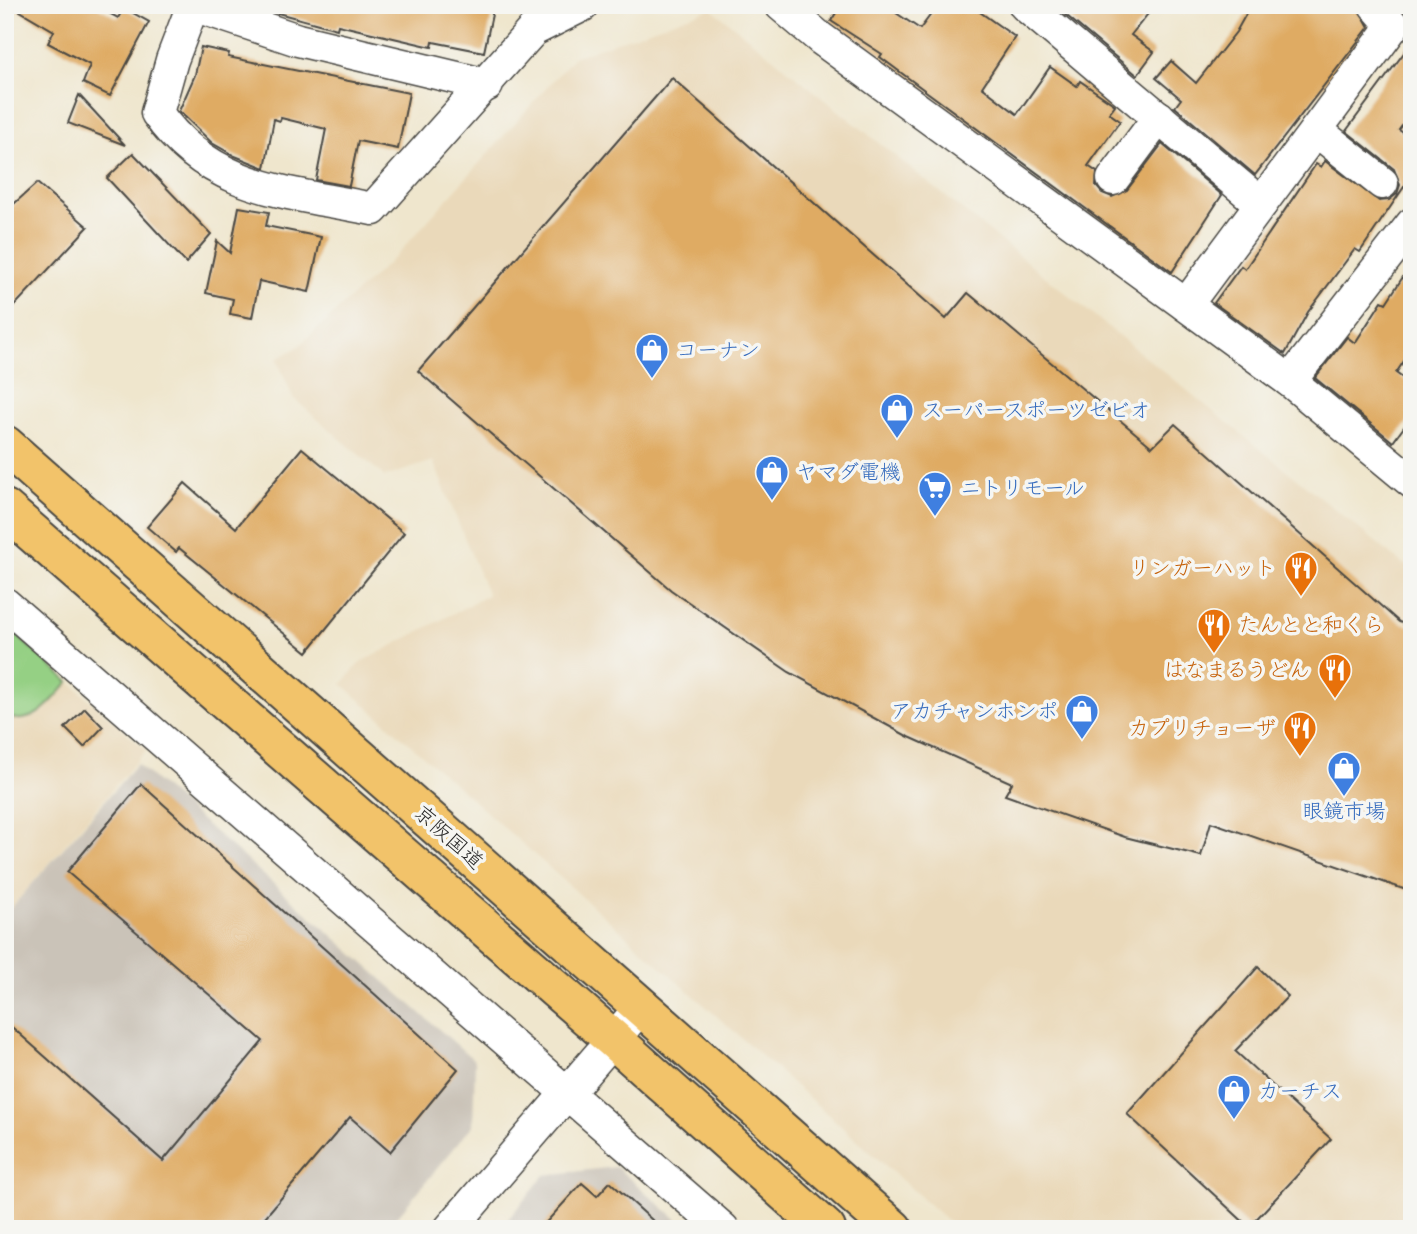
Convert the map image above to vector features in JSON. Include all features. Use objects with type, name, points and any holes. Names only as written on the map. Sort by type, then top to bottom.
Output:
[{"type":"highway","name":"京阪国道","points":[[5,445],[893,1229]]},
{"type":"highway","points":[[5,509],[614,1040],[826,1229]]},
{"type":"street","points":[[486,85],[298,40],[193,5],[172,60],[157,113],[169,130],[211,167],[255,186],[373,209],[486,85],[533,30],[583,5]]},
{"type":"street","points":[[781,5],[820,38],[1290,381],[1412,482]]},
{"type":"street","points":[[1024,5],[1261,204]]},
{"type":"street","points":[[1186,305],[1393,24]]},
{"type":"street","points":[[1113,180],[1158,117]]},
{"type":"street","points":[[1316,130],[1382,183]]},
{"type":"street","points":[[1290,381],[1412,224]]},
{"type":"street","points":[[5,604],[723,1229]]},
{"type":"street","points":[[450,1229],[641,1007]]},
{"type":"shaded area","points":[[711,8],[1403,564],[1412,567],[1412,1229],[957,1229],[342,684],[360,663],[488,595],[433,461],[385,477],[293,398],[277,359],[298,347],[399,253],[574,57]]},
{"type":"shaded area","points":[[5,625],[146,750],[5,915]]},
{"type":"shaded area","points":[[137,764],[475,1061],[473,1125],[387,1229],[5,1229],[5,915]]},
{"type":"shaded area","points":[[616,1167],[688,1229],[500,1229],[545,1175]]},
{"type":"green space","points":[[5,625],[69,682],[41,711],[25,719],[5,716]]},
{"type":"building","points":[[10,5],[94,5],[118,18],[124,8],[149,22],[110,96],[83,83],[90,65],[48,43],[54,31]]},
{"type":"building","points":[[274,5],[494,5],[484,52],[433,42],[432,47],[338,25],[337,29],[274,12]]},
{"type":"building","points":[[841,5],[884,5],[920,29],[938,5],[970,5],[1015,37],[982,87],[1017,114],[1050,67],[1077,86],[1080,81],[1115,105],[1109,113],[1120,121],[1088,166],[1097,172],[1096,186],[1102,193],[1112,197],[1127,190],[1162,144],[1222,195],[1172,272],[880,57],[882,54],[831,21]]},
{"type":"building","points":[[1054,5],[1155,5],[1131,35],[1154,52],[1137,75]]},
{"type":"building","points":[[1251,5],[1357,5],[1369,27],[1255,175],[1175,107],[1181,99],[1156,78],[1171,61],[1196,83],[1236,32]]},
{"type":"building","points":[[1412,42],[1412,112],[1399,130],[1412,139],[1412,175],[1360,252],[1355,249],[1308,312],[1285,354],[1214,303],[1241,266],[1245,269],[1316,164],[1321,167],[1325,161],[1379,201],[1389,200],[1397,194],[1400,185],[1394,169],[1346,131]]},
{"type":"building","points":[[201,47],[229,53],[228,57],[409,93],[398,149],[358,141],[349,186],[316,180],[326,129],[281,118],[280,121],[274,119],[265,168],[235,156],[212,143],[179,111],[195,75]]},
{"type":"building","name":"ニトリモール","points":[[672,78],[946,319],[968,293],[1152,447],[1175,424],[1399,622],[1412,627],[1412,892],[1211,822],[1201,856],[1125,837],[1005,795],[1012,783],[907,736],[789,672],[671,590],[418,371]]},
{"type":"building","points":[[79,95],[125,145],[68,123]]},
{"type":"building","points":[[133,153],[211,234],[186,263],[107,178]]},
{"type":"building","points":[[37,183],[88,227],[5,316],[5,212]]},
{"type":"building","points":[[239,207],[269,212],[266,226],[321,237],[309,292],[259,281],[252,318],[230,314],[233,299],[206,293],[217,241],[230,253]]},
{"type":"building","points":[[1412,263],[1412,349],[1396,373],[1412,385],[1412,416],[1393,442],[1315,378],[1347,337],[1355,343],[1382,301],[1386,303]]},
{"type":"building","points":[[302,448],[404,533],[307,652],[179,548],[176,552],[147,527],[185,483],[236,528]]},
{"type":"building","points":[[85,708],[103,727],[84,747],[65,728]]},
{"type":"building","points":[[141,784],[458,1069],[390,1152],[350,1117],[255,1229],[5,1229],[5,1021],[163,1161],[263,1041],[67,872]]},
{"type":"building","points":[[1258,967],[1288,996],[1235,1051],[1331,1139],[1249,1227],[1127,1114]]},
{"type":"building","points":[[610,1182],[662,1229],[540,1229],[582,1183],[597,1196]]},
{"type":"place","name":"コーナン","points":[[652,380]]},
{"type":"place","name":"スーパースポーツゼビオ","points":[[897,440]]},
{"type":"place","name":"ヤマダ電機","points":[[772,502]]},
{"type":"place","name":"ニトリモール","points":[[935,518]]},
{"type":"place","name":"リンガーハット","points":[[1301,598]]},
{"type":"place","name":"たんとと和くら","points":[[1214,655]]},
{"type":"place","name":"はなまるうどん","points":[[1335,700]]},
{"type":"place","name":"アカチャンホンポ","points":[[1082,741]]},
{"type":"place","name":"カプリチョーザ","points":[[1300,758]]},
{"type":"place","name":"眼鏡市場","points":[[1344,798]]},
{"type":"place","name":"カーチス","points":[[1234,1121]]}]
